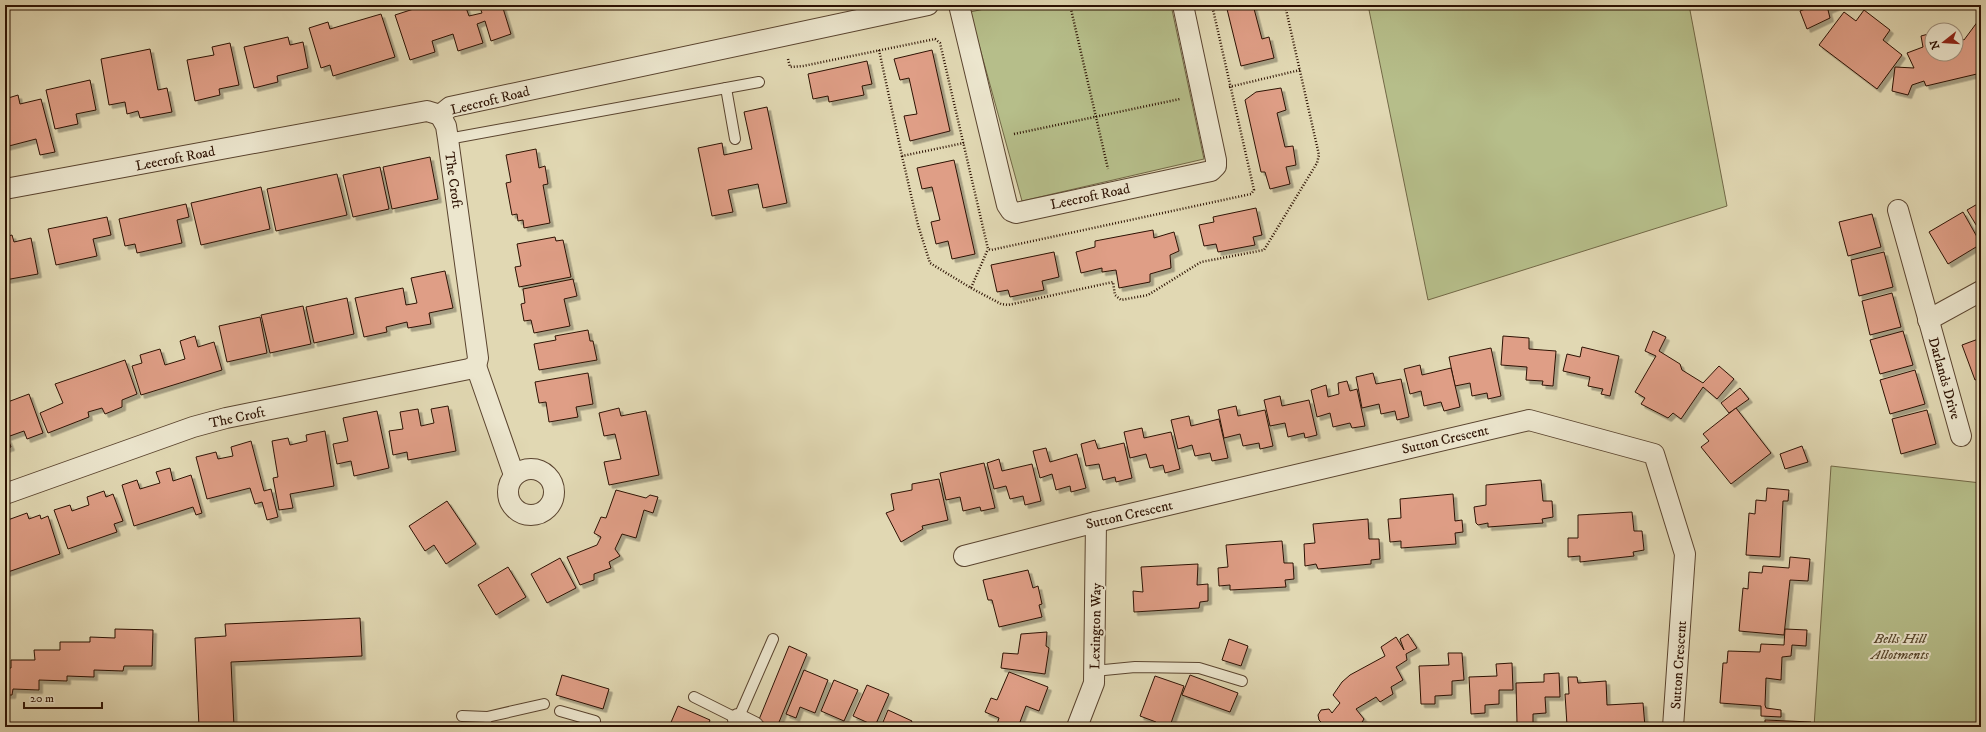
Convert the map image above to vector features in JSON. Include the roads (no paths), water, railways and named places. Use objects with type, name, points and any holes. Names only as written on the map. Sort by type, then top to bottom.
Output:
[{"type":"street","name":"Leecroft Road","points":[[5,190],[427,110],[440,115],[450,107],[905,8],[928,5]]},
{"type":"street","name":"Leecroft Road","points":[[959,5],[1007,205],[1011,211],[1016,213],[1210,171],[1216,166],[1216,160],[1183,5]]},
{"type":"street","name":"The Croft","points":[[440,115],[446,126],[448,139],[478,358],[476,366],[514,475]]},
{"type":"street","name":"Darlands Drive","points":[[1898,210],[1961,436]]},
{"type":"street","name":"Darlands Drive","points":[[1928,320],[1981,291]]},
{"type":"street","name":"The Croft","points":[[5,494],[193,427],[226,418],[469,369],[476,366]]},
{"type":"street","name":"Sutton Crescent","points":[[964,556],[1096,522],[1529,420],[1654,454],[1685,554],[1674,726]]},
{"type":"street","name":"Lexington Way","points":[[1077,727],[1094,683],[1096,522]]},
{"type":"lane","points":[[448,139],[759,82]]},
{"type":"lane","points":[[726,88],[735,139]]},
{"type":"lane","points":[[694,697],[746,723],[773,639]]},
{"type":"lane","points":[[1094,671],[1135,667],[1199,668],[1242,681]]},
{"type":"lane","points":[[462,716],[486,722],[544,704]]},
{"type":"lane","points":[[560,711],[595,721],[593,727]]},
{"type":"park label","name":"Bells Hill Allotments","points":[[1900,646]]}]
